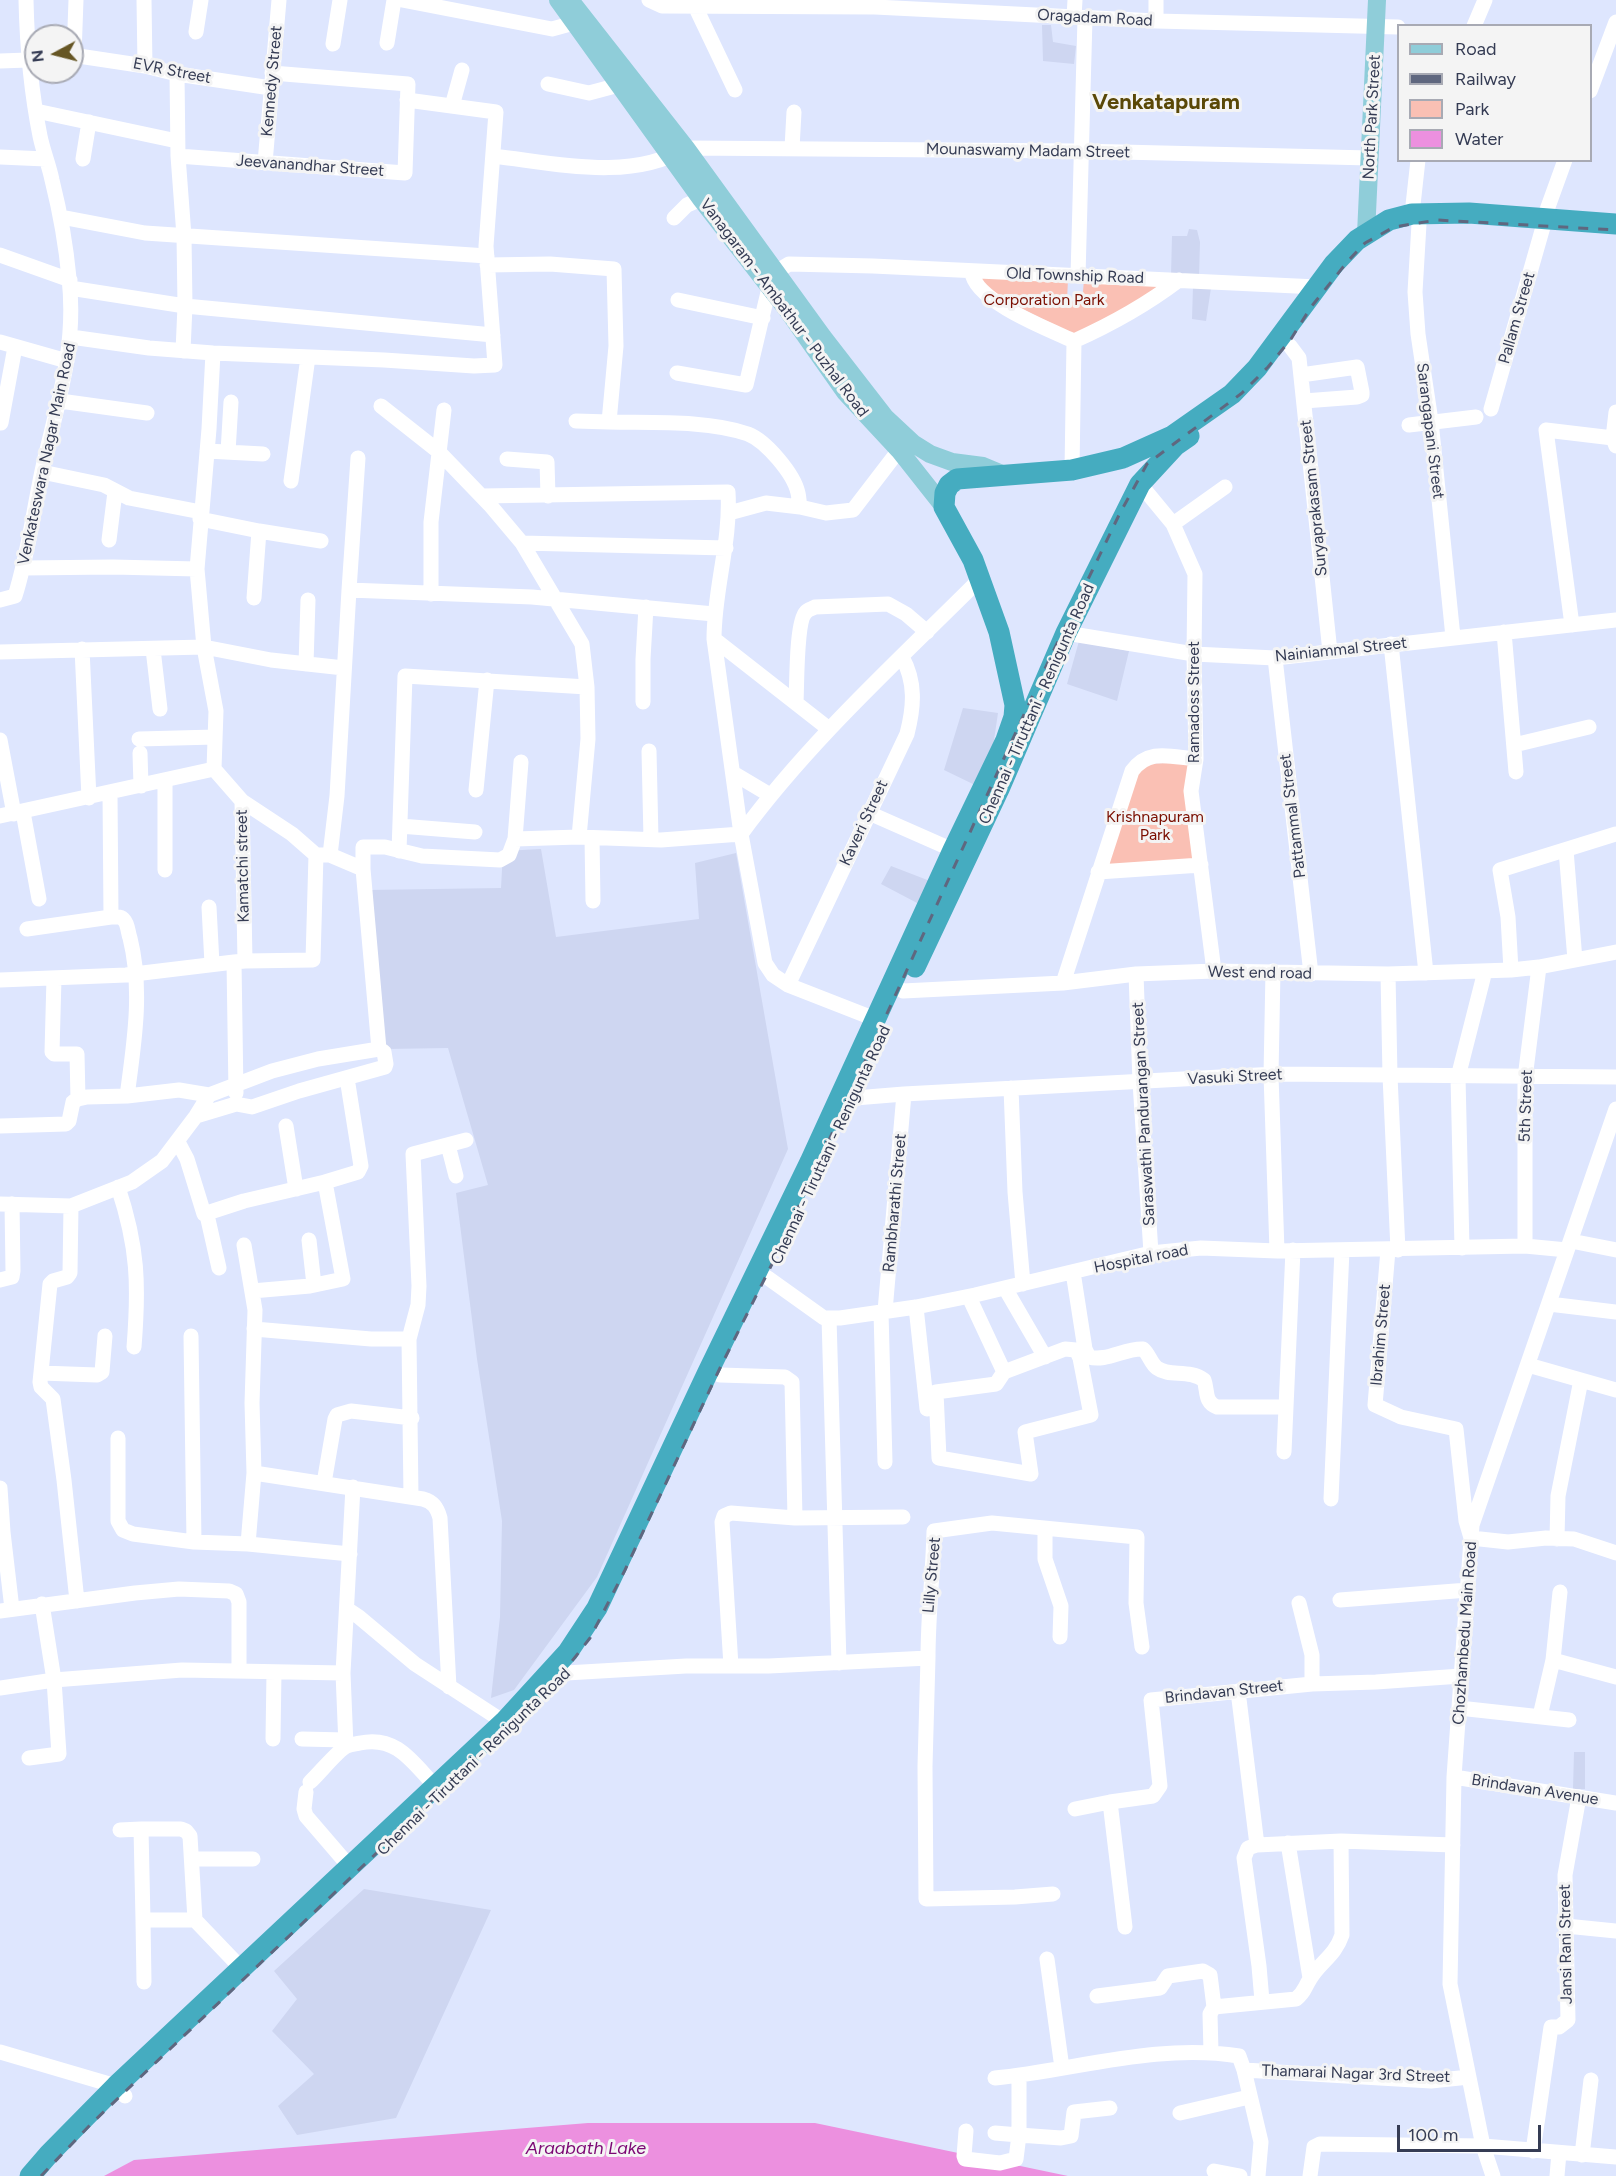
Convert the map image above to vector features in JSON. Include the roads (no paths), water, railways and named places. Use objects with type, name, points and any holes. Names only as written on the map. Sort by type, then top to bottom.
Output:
[{"type":"highway","name":"Chennai - Tiruttani - Renigunta Road","points":[[944,507],[945,493],[949,485],[957,479],[1072,470],[1116,460],[1172,436],[1232,394],[1257,368],[1317,287],[1357,240],[1389,220],[1469,213],[1616,232]]},
{"type":"highway","name":"Chennai - Tiruttani - Renigunta Road","points":[[30,2176],[49,2154],[121,2091],[440,1798],[561,1669],[568,1653],[597,1608],[810,1162],[848,1095],[875,1019],[897,987],[994,799],[1066,633],[1140,484],[1176,445],[1236,403],[1265,376],[1290,346],[1317,303],[1366,246],[1415,219]]},
{"type":"highway","name":"Chennai - Tiruttani - Renigunta Road","points":[[1544,223],[1616,224]]},
{"type":"highway","points":[[1116,460],[1140,484]]},
{"type":"highway","name":"Vanagaram - Ambathur - Puzhal Road","points":[[944,507],[973,560],[980,579],[999,632],[1012,693]]},
{"type":"highway","points":[[1012,693],[1018,698],[1025,698],[1044,683]]},
{"type":"highway","name":"Chennai - Tiruttani - Renigunta Road","points":[[46,2176],[121,2091],[241,1968],[591,1642],[637,1553],[768,1278],[897,987],[953,850],[1006,740],[1014,717],[1015,705],[1012,693]]},
{"type":"main road","name":"Vanagaram - Ambathur - Puzhal Road","points":[[558,0],[619,85],[679,152],[701,199],[823,337],[885,417],[914,444],[930,454],[952,462],[983,466],[1006,476]]},
{"type":"main road","name":"Vanagaram - Ambathur - Puzhal Road","points":[[570,0],[770,279],[845,392],[899,450],[944,507]]},
{"type":"main road","name":"North Park Street","points":[[1366,234],[1377,0]]},
{"type":"street","name":"Venkateswara Nagar Main Road","points":[[26,0],[28,24]]},
{"type":"street","points":[[75,24],[76,0]]},
{"type":"street","points":[[144,0],[145,66]]},
{"type":"street","points":[[196,32],[201,0]]},
{"type":"street","name":"Kennedy Street","points":[[265,163],[279,0]]},
{"type":"street","points":[[333,44],[340,0]]},
{"type":"street","points":[[387,43],[394,0]]},
{"type":"street","points":[[402,0],[552,29],[574,23]]},
{"type":"street","name":"Oragadam Road","points":[[649,0],[662,6],[744,3],[931,4],[1080,18],[1397,27]]},
{"type":"street","points":[[893,0],[931,4]]},
{"type":"street","points":[[1075,0],[1080,18],[1078,276]]},
{"type":"street","points":[[1156,0],[1156,21]]},
{"type":"street","points":[[1475,24],[1485,0]]},
{"type":"street","points":[[695,6],[735,90]]},
{"type":"street","points":[[1592,86],[1616,22]]},
{"type":"street","points":[[0,62],[24,54]]},
{"type":"street","name":"EVR Street","points":[[84,57],[145,66],[177,74],[272,80],[408,84],[407,100]]},
{"type":"street","points":[[452,106],[462,70]]},
{"type":"street","points":[[177,74],[178,148],[184,236],[183,351]]},
{"type":"street","name":"Venkateswara Nagar Main Road","points":[[6,599],[15,596],[24,568],[71,337],[70,284],[61,217],[36,111],[34,84]]},
{"type":"street","points":[[548,84],[589,93],[619,85]]},
{"type":"street","points":[[71,337],[213,353],[474,366],[495,365],[487,261],[496,112],[407,100]]},
{"type":"street","name":"Jeevanandhar Street","points":[[36,111],[89,122],[178,148],[265,163],[405,173],[407,100]]},
{"type":"street","points":[[792,148],[794,112]]},
{"type":"street","points":[[83,159],[89,122]]},
{"type":"street","name":"Mounaswamy Madam Street","points":[[493,156],[608,168],[651,163],[679,152],[792,148],[1080,151],[1370,158]]},
{"type":"street","points":[[0,157],[46,159]]},
{"type":"street","name":"Sarangapani Street","points":[[1418,162],[1415,292],[1418,334],[1431,421],[1453,637]]},
{"type":"street","name":"Pallam Street","points":[[1491,409],[1544,223],[1564,162]]},
{"type":"street","points":[[674,218],[687,205],[701,199]]},
{"type":"street","points":[[61,217],[145,232],[184,236],[614,270],[616,346],[609,422]]},
{"type":"street","points":[[0,255],[70,284],[185,306],[492,335]]},
{"type":"street","name":"Old Township Road","points":[[770,279],[789,264],[884,266],[1317,287]]},
{"type":"street","name":"Old Township Road","points":[[972,272],[976,285],[985,293],[1029,320],[1074,340],[1127,315],[1179,280]]},
{"type":"street","points":[[677,373],[747,385],[770,279]]},
{"type":"street","points":[[678,300],[763,318]]},
{"type":"street","points":[[1072,470],[1074,340]]},
{"type":"street","points":[[1,423],[7,345],[67,361]]},
{"type":"street","name":"Suryaprakasam Street","points":[[1290,346],[1299,358],[1330,652]]},
{"type":"street","points":[[213,353],[197,569],[204,647],[216,711],[213,769],[242,801]]},
{"type":"street","points":[[291,481],[308,357]]},
{"type":"street","points":[[1301,375],[1357,367],[1362,392],[1358,398],[1304,401]]},
{"type":"street","points":[[60,400],[147,413]]},
{"type":"street","points":[[228,452],[231,402]]},
{"type":"street","points":[[381,406],[438,451],[482,496],[522,543],[582,644],[588,739],[586,837],[592,901]]},
{"type":"street","points":[[431,594],[431,522],[444,410]]},
{"type":"street","points":[[1572,625],[1546,430],[1615,442],[1616,412]]},
{"type":"street","points":[[1409,425],[1476,417]]},
{"type":"street","points":[[576,420],[702,426],[749,435],[780,461],[793,480],[800,507]]},
{"type":"street","points":[[729,513],[766,503],[826,513],[853,510],[899,450]]},
{"type":"street","points":[[207,451],[263,454]]},
{"type":"street","points":[[0,980],[135,974],[239,961],[313,960],[323,855],[337,796],[358,458]]},
{"type":"street","points":[[507,459],[548,462],[548,496]]},
{"type":"street","points":[[42,471],[104,484],[129,498],[259,531],[321,541]]},
{"type":"street","name":"Ramadoss Street","points":[[1140,484],[1173,524],[1195,574],[1196,759],[1191,791],[1214,971]]},
{"type":"street","points":[[1173,524],[1225,487]]},
{"type":"street","points":[[109,540],[115,492]]},
{"type":"street","points":[[482,496],[728,492],[726,549],[714,614],[714,639],[741,834],[765,963],[773,975],[788,985],[875,1019]]},
{"type":"street","points":[[254,598],[259,531]]},
{"type":"street","points":[[522,543],[726,549]]},
{"type":"street","points":[[24,568],[197,569]]},
{"type":"street","points":[[741,834],[770,795],[829,729],[980,579]]},
{"type":"street","points":[[349,590],[532,597],[714,614]]},
{"type":"street","points":[[306,664],[308,600]]},
{"type":"street","points":[[796,702],[798,648],[802,620],[806,612],[815,607],[888,604],[906,614],[927,632]]},
{"type":"street","points":[[643,702],[646,607]]},
{"type":"street","name":"Nainiammal Street","points":[[1066,633],[1194,654],[1275,658],[1616,620]]},
{"type":"street","points":[[1504,632],[1516,772]]},
{"type":"street","points":[[714,639],[829,729]]},
{"type":"street","points":[[1391,644],[1426,973]]},
{"type":"street","points":[[0,652],[204,647],[271,660],[344,668]]},
{"type":"street","points":[[82,649],[89,798]]},
{"type":"street","points":[[153,649],[160,709]]},
{"type":"street","name":"Kaveri Street","points":[[788,985],[907,734],[913,700],[912,684],[902,657]]},
{"type":"street","name":"Pattammal Street","points":[[1275,658],[1311,974]]},
{"type":"street","points":[[399,851],[405,676],[586,687]]},
{"type":"street","points":[[476,790],[487,680]]},
{"type":"street","points":[[1514,745],[1589,727]]},
{"type":"street","points":[[141,786],[139,746],[215,736]]},
{"type":"street","points":[[0,740],[12,814],[39,899]]},
{"type":"street","points":[[649,751],[651,839]]},
{"type":"street","points":[[1062,983],[1132,771],[1140,760],[1155,756],[1196,759]]},
{"type":"street","points":[[379,1049],[363,847],[385,847],[422,856],[500,860],[509,855],[515,839],[521,762]]},
{"type":"street","points":[[12,814],[213,769]]},
{"type":"street","points":[[733,773],[770,795]]},
{"type":"street","points":[[165,781],[165,870]]},
{"type":"street","points":[[110,793],[111,917]]},
{"type":"street","name":"Kamatchi street","points":[[242,801],[323,855],[363,869]]},
{"type":"street","name":"Kamatchi street","points":[[236,1104],[242,801]]},
{"type":"street","points":[[869,813],[953,850]]},
{"type":"street","points":[[400,826],[475,832]]},
{"type":"street","points":[[515,839],[586,837],[651,839],[741,834]]},
{"type":"street","points":[[1511,970],[1508,917],[1500,870],[1616,834]]},
{"type":"street","points":[[1566,850],[1575,960]]},
{"type":"street","points":[[1098,873],[1201,866]]},
{"type":"street","points":[[209,908],[212,964]]},
{"type":"street","points":[[27,929],[111,917],[121,917],[125,921],[132,947],[137,1023],[127,1096]]},
{"type":"street","name":"West end road","points":[[897,987],[1062,983],[1136,974],[1214,971],[1388,974],[1511,970],[1539,968],[1616,951]]},
{"type":"street","name":"5th Street","points":[[1525,1246],[1526,1078],[1539,968]]},
{"type":"street","points":[[1273,971],[1271,1075],[1277,1251]]},
{"type":"street","points":[[1462,1248],[1458,1077],[1485,971]]},
{"type":"street","name":"Saraswathi Pandurangan Street","points":[[1136,974],[1140,1082],[1151,1253]]},
{"type":"street","points":[[1388,974],[1393,1250]]},
{"type":"street","points":[[54,978],[52,1052],[54,1054],[77,1054],[78,1099]]},
{"type":"street","points":[[0,1126],[66,1124],[69,1121],[73,1102],[78,1099],[179,1090],[209,1095],[272,1071],[318,1059],[379,1049],[384,1052],[385,1067],[298,1091],[252,1107],[236,1104],[196,1116]]},
{"type":"street","name":"Vasuki Street","points":[[848,1095],[1271,1075],[1616,1077]]},
{"type":"street","points":[[207,1215],[236,1203],[358,1172],[362,1166],[347,1078]]},
{"type":"street","points":[[1011,1088],[1015,1192],[1023,1284]]},
{"type":"street","name":"Rambharathi Street","points":[[885,1462],[883,1312],[904,1094]]},
{"type":"street","points":[[0,1280],[12,1277],[13,1271],[6,1204],[71,1206],[132,1182],[162,1161],[178,1142],[209,1095]]},
{"type":"street","name":"Chozhambedu Main Road","points":[[1493,2176],[1483,2146],[1450,1984],[1454,1777],[1472,1525],[1616,1110]]},
{"type":"street","points":[[286,1126],[296,1189]]},
{"type":"street","points":[[411,1497],[410,1339],[418,1305],[419,1286],[412,1155],[415,1152],[466,1140]]},
{"type":"street","points":[[178,1142],[187,1159],[203,1212],[207,1215],[219,1268]]},
{"type":"street","points":[[448,1144],[456,1176]]},
{"type":"street","points":[[252,1292],[314,1285],[342,1279],[325,1182]]},
{"type":"street","points":[[118,1187],[130,1222],[137,1270],[134,1347]]},
{"type":"street","points":[[71,1206],[70,1273],[67,1277],[50,1284],[41,1387],[53,1399],[76,1601]]},
{"type":"street","points":[[309,1240],[314,1285]]},
{"type":"street","points":[[244,1245],[252,1292],[254,1329],[252,1403],[254,1473],[248,1544]]},
{"type":"street","name":"Hospital road","points":[[829,1318],[916,1307],[972,1303],[1009,1294],[1023,1284],[1151,1253],[1202,1248],[1277,1251],[1569,1245],[1616,1250]]},
{"type":"street","points":[[1284,1452],[1293,1250]]},
{"type":"street","points":[[1331,1499],[1342,1250]]},
{"type":"street","name":"Ibrahim Street","points":[[1393,1250],[1375,1405],[1401,1417],[1456,1429],[1466,1521],[1471,1538]]},
{"type":"street","points":[[1073,1272],[1085,1349],[1089,1357],[1098,1358],[1139,1348],[1146,1351],[1155,1367],[1163,1371],[1193,1373],[1204,1380],[1207,1400],[1217,1407],[1286,1407]]},
{"type":"street","points":[[768,1278],[813,1311],[824,1318],[829,1318],[839,1663]]},
{"type":"street","points":[[1009,1294],[1045,1357]]},
{"type":"street","points":[[972,1303],[1004,1372]]},
{"type":"street","points":[[1549,1304],[1616,1312]]},
{"type":"street","points":[[916,1307],[926,1392],[929,1460]]},
{"type":"street","points":[[254,1329],[371,1339],[410,1339]]},
{"type":"street","points":[[41,1373],[97,1375],[102,1372],[105,1336]]},
{"type":"street","points":[[191,1336],[194,1542]]},
{"type":"street","points":[[1065,1349],[1076,1350],[1080,1358],[1091,1414],[1025,1432],[1030,1474],[939,1458],[936,1392],[996,1384],[1004,1372],[1065,1349]]},
{"type":"street","points":[[1528,1365],[1616,1390]]},
{"type":"street","points":[[720,1375],[785,1377],[792,1382],[795,1518]]},
{"type":"street","points":[[1557,1539],[1557,1496],[1581,1380]]},
{"type":"street","points":[[324,1483],[337,1415],[351,1412],[412,1418]]},
{"type":"street","points":[[118,1438],[118,1521],[123,1530],[133,1534],[194,1542],[248,1544],[350,1554]]},
{"type":"street","points":[[254,1473],[411,1497],[431,1502],[437,1508],[440,1518],[449,1687]]},
{"type":"street","points":[[349,1866],[306,1816],[304,1809],[308,1787],[346,1743],[344,1673],[353,1487]]},
{"type":"street","points":[[0,1488],[6,1610],[179,1589],[229,1591],[236,1594],[239,1602],[239,1671]]},
{"type":"street","points":[[731,1666],[722,1522],[724,1516],[731,1514],[795,1518],[903,1517]]},
{"type":"street","name":"Lilly Street","points":[[928,1658],[928,1610],[933,1574],[934,1530],[992,1523],[1137,1537],[1136,1603],[1142,1647]]},
{"type":"street","points":[[1045,1529],[1045,1559],[1062,1606],[1060,1638]]},
{"type":"street","points":[[1471,1538],[1508,1542],[1574,1539],[1616,1553]]},
{"type":"street","points":[[1340,1600],[1468,1590]]},
{"type":"street","points":[[1540,1716],[1553,1660],[1560,1592]]},
{"type":"street","points":[[1299,1603],[1312,1655],[1312,1684]]},
{"type":"street","points":[[29,1758],[59,1754],[54,1680],[42,1604]]},
{"type":"street","points":[[347,1610],[359,1617],[415,1664],[504,1722]]},
{"type":"street","points":[[561,1669],[839,1663],[928,1658],[925,1766],[926,1899],[1053,1894]]},
{"type":"street","points":[[1553,1660],[1616,1677]]},
{"type":"street","points":[[0,1689],[54,1680],[182,1670],[344,1673]]},
{"type":"street","points":[[273,1739],[274,1672]]},
{"type":"street","name":"Brindavan Street","points":[[1110,1802],[1153,1796],[1160,1786],[1151,1700],[1312,1684],[1461,1676]]},
{"type":"street","points":[[1238,1691],[1257,1845]]},
{"type":"street","points":[[1459,1708],[1569,1720]]},
{"type":"street","points":[[302,1739],[346,1743],[375,1741],[390,1744],[404,1754],[436,1787]]},
{"type":"street","name":"Brindavan Avenue","points":[[1454,1777],[1616,1803]]},
{"type":"street","name":"Jansi Rani Street","points":[[1533,2151],[1551,2027],[1559,2027],[1568,2020],[1565,1875],[1579,1797]]},
{"type":"street","points":[[1075,1809],[1110,1802],[1125,1927]]},
{"type":"street","points":[[141,1829],[144,1982]]},
{"type":"street","points":[[120,1830],[181,1830],[186,1832],[189,1836],[192,1859],[195,1920],[241,1968]]},
{"type":"street","points":[[1262,2001],[1244,1858],[1248,1848],[1257,1845],[1341,1841],[1453,1845]]},
{"type":"street","points":[[1214,2007],[1296,1999],[1304,1993],[1310,1978],[1339,1947],[1342,1935],[1341,1841]]},
{"type":"street","points":[[1288,1843],[1310,1978]]},
{"type":"street","points":[[192,1859],[253,1859]]},
{"type":"street","points":[[144,1920],[195,1920]]},
{"type":"street","points":[[1566,1926],[1616,1931]]},
{"type":"street","points":[[1047,1959],[1062,2068]]},
{"type":"street","points":[[1097,1995],[1160,1988],[1168,1976],[1207,1972],[1211,1980],[1214,2007],[1210,2014],[1211,2052]]},
{"type":"street","points":[[0,2052],[121,2091]]},
{"type":"street","points":[[995,2078],[1115,2059],[1211,2052],[1239,2056],[1261,2142],[1258,2176]]},
{"type":"street","name":"Thamarai Nagar 3rd Street","points":[[1244,2070],[1431,2081],[1469,2077]]},
{"type":"street","points":[[966,2131],[965,2159],[1000,2163],[1016,2159],[1019,2135],[1019,2076]]},
{"type":"street","points":[[1582,2155],[1591,2080]]},
{"type":"street","points":[[1180,2113],[1249,2097]]},
{"type":"street","points":[[995,2133],[1061,2138],[1071,2136],[1074,2112],[1110,2108]]},
{"type":"street","points":[[1310,2176],[1314,2147],[1317,2145],[1483,2146],[1616,2157]]},
{"type":"street","points":[[1557,2176],[1559,2153]]},
{"type":"street","points":[[1214,2171],[1240,2176]]},
{"type":"water","name":"Araabath Lake","points":[[588,2123],[815,2123],[1068,2176],[104,2176],[134,2160]]},
{"type":"railway","points":[[41,2176],[92,2123],[463,1771],[569,1665],[590,1638],[774,1260],[1049,660],[1120,513],[1147,464],[1242,393],[1291,339],[1311,307],[1348,261],[1365,243],[1394,227],[1437,220],[1616,230]]},
{"type":"district","name":"Venkatapuram","points":[[1166,103]]},
{"type":"park label","name":"Corporation Park","points":[[1044,300]]},
{"type":"park label","name":"Krishnapuram Park","points":[[1155,826]]}]
